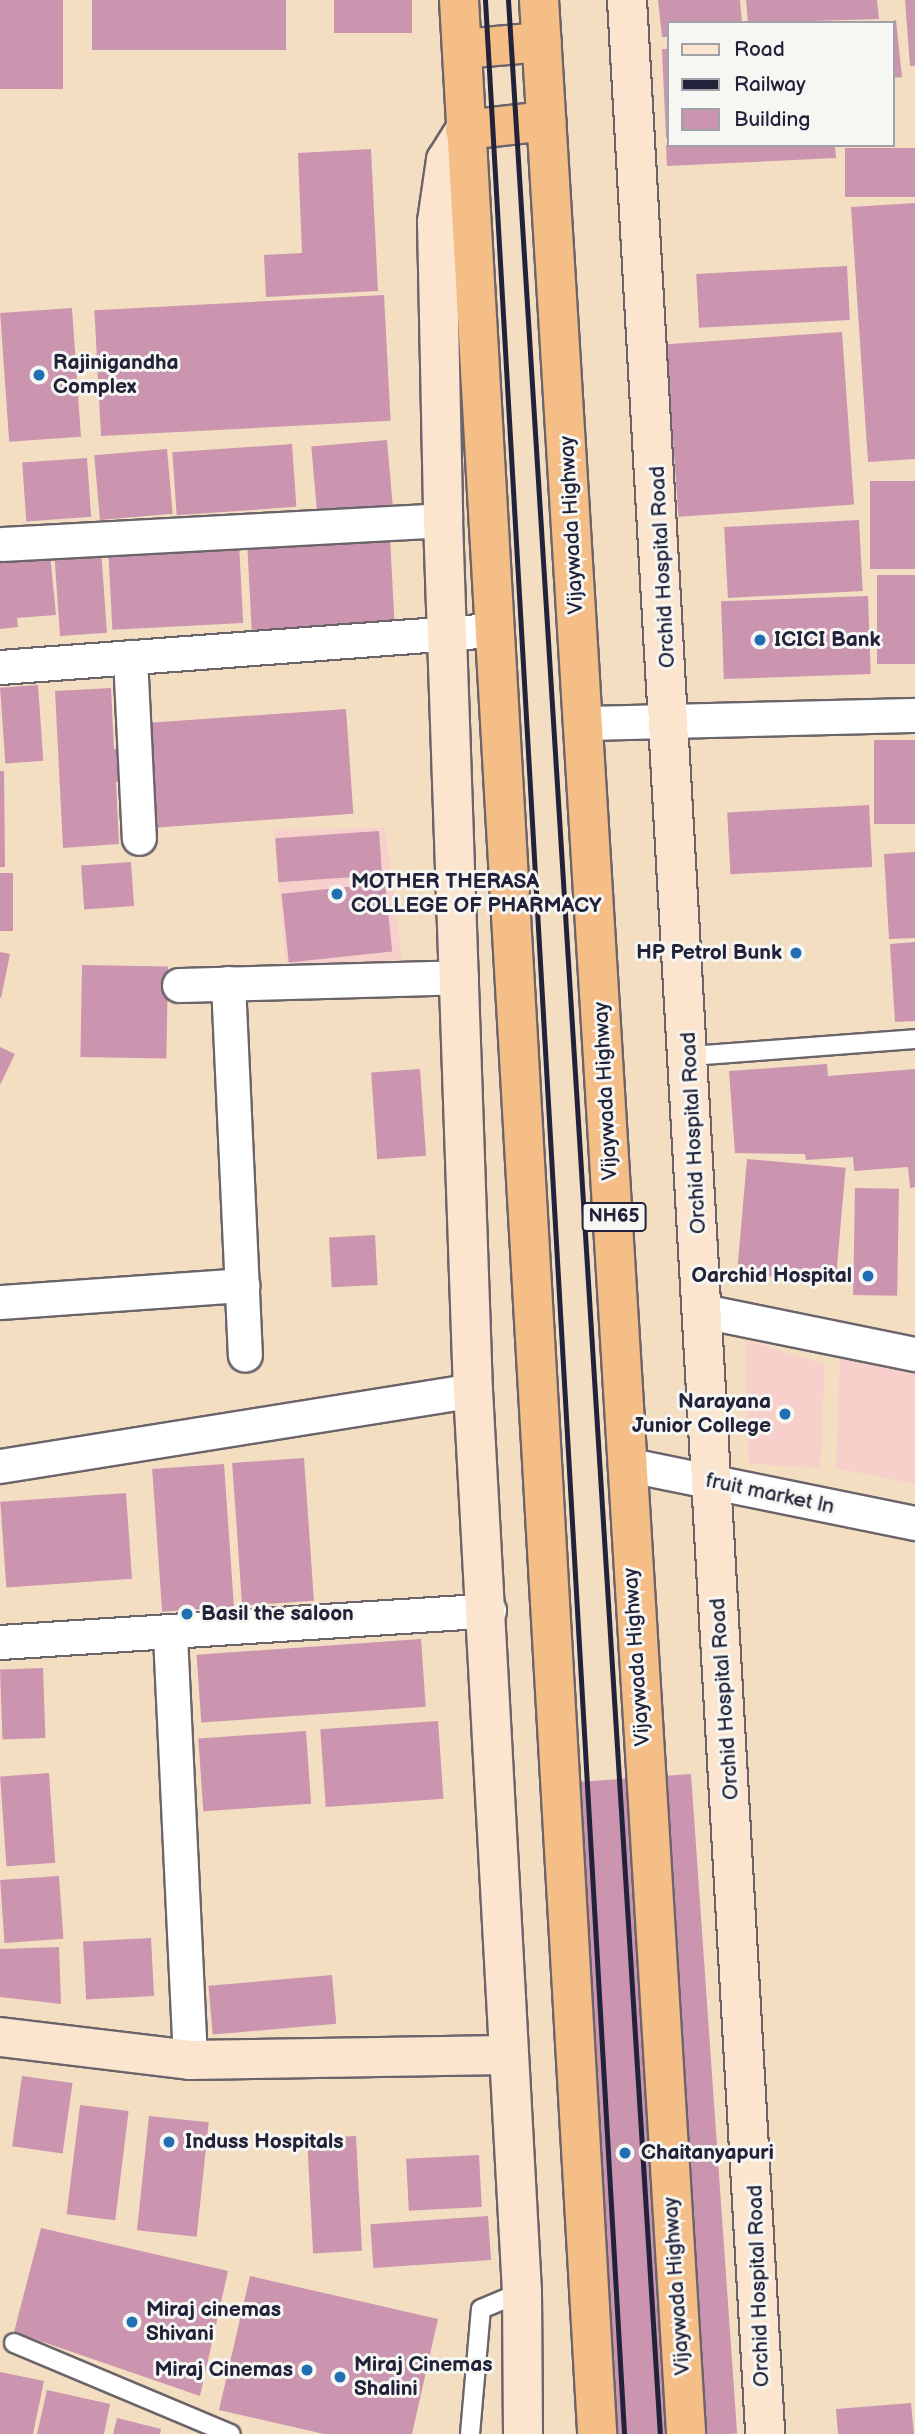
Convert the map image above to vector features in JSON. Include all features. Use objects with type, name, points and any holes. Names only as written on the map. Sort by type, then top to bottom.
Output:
[{"type":"highway","points":[[459,0],[597,2434]]},
{"type":"highway","name":"Vijaywada Highway","points":[[539,0],[584,723],[625,1464],[686,2434]]},
{"type":"highway","points":[[462,49],[542,42]]},
{"type":"highway","points":[[466,130],[547,121]]},
{"type":"street","name":"Orchid Hospital Road","points":[[627,0],[672,721],[765,2434]]},
{"type":"street","points":[[466,130],[446,160],[437,222],[443,520],[450,634],[473,1390],[489,1610],[507,2055],[522,2292],[523,2434]]},
{"type":"street","points":[[2,544],[443,520]]},
{"type":"street","points":[[0,667],[495,630]]},
{"type":"street","points":[[130,657],[139,838]]},
{"type":"street","points":[[584,723],[915,715]]},
{"type":"street","points":[[179,985],[461,976]]},
{"type":"street","points":[[228,983],[245,1355]]},
{"type":"street","points":[[0,1302],[242,1285]]},
{"type":"street","points":[[703,1311],[915,1354]]},
{"type":"street","points":[[0,1466],[473,1390]]},
{"type":"street","name":"fruit market ln","points":[[625,1464],[915,1523]]},
{"type":"street","points":[[0,1642],[170,1635],[489,1610]]},
{"type":"street","points":[[170,1635],[190,2060]]},
{"type":"street","points":[[0,2037],[190,2060],[507,2055]]},
{"type":"lane","points":[[690,1056],[915,1039]]},
{"type":"lane","points":[[470,2434],[481,2309],[522,2292]]},
{"type":"lane","points":[[14,2343],[231,2434]]},
{"type":"shaded area","name":"MOTHER THERASA COLLEGE OF PHARMACY","points":[[385,828],[402,959],[287,975],[274,829]]},
{"type":"shaded area","name":"Narayana Junior College","points":[[745,1340],[825,1364],[820,1468],[749,1464]]},
{"type":"shaded area","points":[[840,1355],[915,1370],[915,1484],[836,1468]]},
{"type":"building","points":[[0,0],[63,0],[63,89],[0,89]]},
{"type":"building","points":[[92,0],[286,0],[286,50],[92,50]]},
{"type":"building","points":[[334,0],[412,0],[412,33],[334,33]]},
{"type":"building","points":[[658,0],[740,0],[742,21],[666,21],[666,37],[662,37]]},
{"type":"building","points":[[746,0],[877,0],[879,19],[814,21],[748,21]]},
{"type":"building","points":[[905,0],[915,0],[915,66],[910,66]]},
{"type":"building","points":[[896,20],[902,77],[894,78],[892,21]]},
{"type":"building","points":[[662,49],[666,49],[666,138]]},
{"type":"building","points":[[666,147],[835,147],[836,158],[667,166]]},
{"type":"building","points":[[845,148],[915,148],[915,197],[845,197]]},
{"type":"building","points":[[371,149],[378,291],[266,297],[264,255],[302,253],[298,153]]},
{"type":"building","points":[[915,203],[915,459],[868,462],[851,207]]},
{"type":"building","points":[[847,266],[850,320],[699,328],[696,274]]},
{"type":"building","points":[[384,295],[391,421],[101,436],[94,310]]},
{"type":"building","name":"Rajinigandha Complex","points":[[72,308],[81,437],[9,442],[0,313]]},
{"type":"building","points":[[842,332],[854,505],[678,517],[666,344]]},
{"type":"building","points":[[387,440],[393,513],[318,519],[311,447]]},
{"type":"building","points":[[292,444],[296,507],[177,515],[172,452]]},
{"type":"building","points":[[167,449],[173,514],[100,520],[94,455]]},
{"type":"building","points":[[87,458],[91,517],[26,521],[22,463]]},
{"type":"building","points":[[870,481],[915,481],[915,569],[870,569]]},
{"type":"building","points":[[859,520],[863,591],[728,598],[724,527]]},
{"type":"building","points":[[390,537],[395,623],[252,630],[247,544]]},
{"type":"building","points":[[239,543],[243,623],[112,630],[108,550]]},
{"type":"building","points":[[101,548],[107,633],[60,636],[54,551]]},
{"type":"building","points":[[50,554],[56,615],[17,618],[18,627],[0,629],[0,558]]},
{"type":"building","points":[[877,575],[915,575],[915,664],[877,664]]},
{"type":"building","points":[[868,596],[871,674],[724,679],[721,601]]},
{"type":"building","points":[[38,685],[43,761],[5,763],[0,688]]},
{"type":"building","points":[[111,688],[114,749],[127,748],[129,781],[116,782],[119,844],[63,848],[55,691]]},
{"type":"building","points":[[346,709],[353,814],[147,828],[140,723]]},
{"type":"building","points":[[874,740],[915,740],[915,824],[874,824]]},
{"type":"building","points":[[0,771],[4,771],[5,867],[0,867]]},
{"type":"building","points":[[869,805],[872,867],[730,874],[727,812]]},
{"type":"building","points":[[379,831],[382,875],[278,882],[275,838]]},
{"type":"building","points":[[915,852],[915,938],[889,939],[884,854]]},
{"type":"building","points":[[131,862],[134,906],[84,909],[81,865]]},
{"type":"building","points":[[0,873],[13,873],[13,931],[0,931]]},
{"type":"building","points":[[385,883],[392,952],[289,962],[282,894]]},
{"type":"building","points":[[915,942],[915,1021],[895,1022],[890,944]]},
{"type":"building","points":[[0,952],[10,954],[1,998],[0,997]]},
{"type":"building","points":[[82,965],[168,967],[166,1058],[80,1057]]},
{"type":"building","points":[[0,1047],[15,1054],[0,1085]]},
{"type":"building","points":[[827,1064],[828,1076],[915,1069],[915,1187],[910,1188],[908,1167],[854,1171],[853,1157],[806,1160],[805,1154],[735,1153],[729,1071]]},
{"type":"building","points":[[420,1069],[426,1156],[377,1159],[371,1072]]},
{"type":"building","points":[[747,1159],[846,1168],[836,1282],[737,1274]]},
{"type":"building","points":[[855,1188],[899,1189],[897,1296],[853,1295]]},
{"type":"building","points":[[375,1235],[378,1285],[332,1287],[329,1237]]},
{"type":"building","points":[[304,1458],[314,1601],[242,1606],[232,1463]]},
{"type":"building","points":[[224,1464],[234,1607],[162,1612],[152,1469]]},
{"type":"building","points":[[126,1493],[132,1579],[6,1588],[0,1502]]},
{"type":"building","points":[[421,1639],[426,1707],[201,1723],[197,1655]]},
{"type":"building","points":[[43,1668],[45,1738],[2,1739],[0,1670]]},
{"type":"building","points":[[438,1721],[443,1799],[326,1807],[320,1729]]},
{"type":"building","points":[[306,1731],[311,1804],[203,1811],[198,1739]]},
{"type":"building","points":[[49,1773],[55,1863],[6,1866],[0,1776]]},
{"type":"building","points":[[691,1774],[737,2433],[613,2434],[567,1783]]},
{"type":"building","points":[[59,1876],[63,1939],[5,1943],[0,1880]]},
{"type":"building","points":[[151,1938],[154,1996],[86,1999],[83,1942]]},
{"type":"building","points":[[59,1947],[61,2004],[0,1997],[0,1949]]},
{"type":"building","points":[[332,1975],[336,2024],[213,2035],[208,1986]]},
{"type":"building","points":[[22,2076],[73,2083],[63,2153],[12,2146]]},
{"type":"building","points":[[80,2105],[129,2111],[115,2220],[67,2214]]},
{"type":"building","points":[[149,2116],[209,2122],[197,2237],[137,2230]]},
{"type":"building","points":[[356,2136],[362,2251],[313,2253],[307,2139]]},
{"type":"building","points":[[479,2155],[482,2207],[409,2211],[406,2159]]},
{"type":"building","points":[[488,2216],[491,2260],[373,2268],[370,2224]]},
{"type":"building","points":[[41,2228],[228,2271],[200,2396],[14,2332]]},
{"type":"building","points":[[250,2276],[438,2319],[412,2434],[324,2434],[219,2410]]},
{"type":"building","points":[[0,2372],[44,2381],[33,2434],[0,2434]]},
{"type":"building","points":[[47,2390],[110,2404],[104,2434],[37,2434]]},
{"type":"building","points":[[911,2403],[914,2434],[838,2434],[836,2409]]},
{"type":"building","points":[[117,2418],[161,2429],[160,2434],[113,2434]]},
{"type":"railway","points":[[485,0],[624,2434]]},
{"type":"railway","points":[[508,0],[660,2434]]},
{"type":"place","name":"Rajinigandha Complex","points":[[39,375]]},
{"type":"place","name":"ICICI Bank","points":[[760,640]]},
{"type":"place","name":"MOTHER THERASA COLLEGE OF PHARMACY","points":[[337,894]]},
{"type":"place","name":"HP Petrol Bunk","points":[[796,953]]},
{"type":"place","name":"Oarchid Hospital","points":[[868,1276]]},
{"type":"place","name":"Narayana Junior College","points":[[785,1414]]},
{"type":"place","name":"Basil the saloon","points":[[187,1614]]},
{"type":"place","name":"Induss Hospitals","points":[[169,2142]]},
{"type":"place","name":"Chaitanyapuri","points":[[625,2153]]},
{"type":"place","name":"Miraj cinemas Shivani","points":[[132,2322]]},
{"type":"place","name":"Miraj Cinemas","points":[[307,2370]]},
{"type":"place","name":"Miraj Cinemas Shalini","points":[[340,2377]]}]
